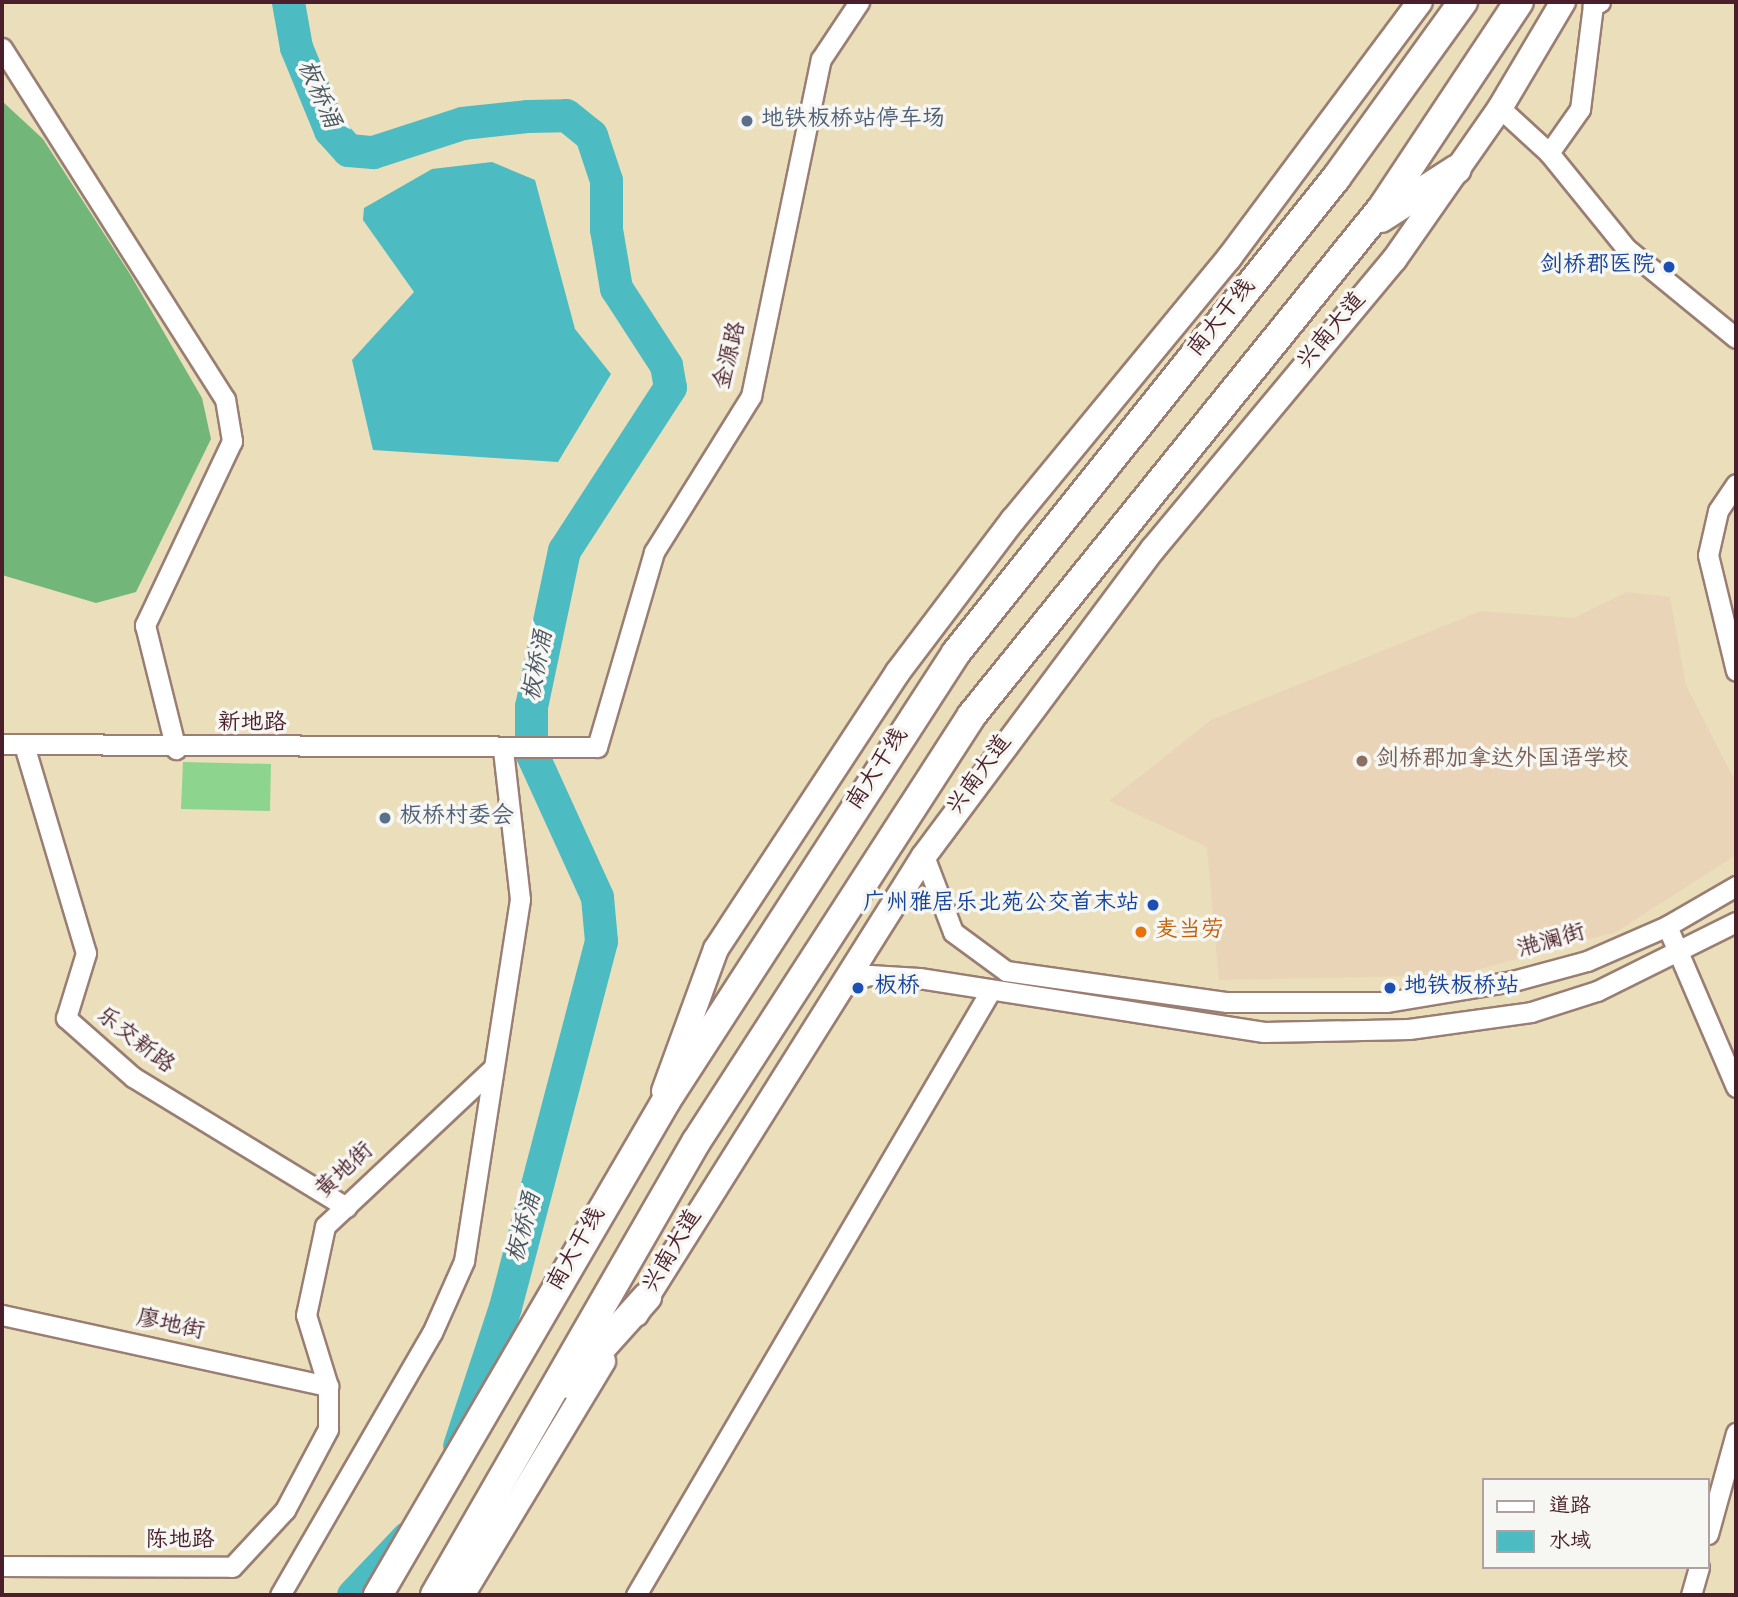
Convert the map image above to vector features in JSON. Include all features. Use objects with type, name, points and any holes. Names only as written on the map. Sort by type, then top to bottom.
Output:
[{"type":"highway","name":"南大干线","points":[[378,1595],[653,1121],[956,653],[1336,178],[1463,2]]},
{"type":"highway","name":"南大干线","points":[[435,1595],[529,1427],[696,1142],[972,715],[1367,227],[1519,2]]},
{"type":"highway","points":[[1367,227],[1457,169]]},
{"type":"highway","points":[[529,1427],[648,1297]]},
{"type":"main road","points":[[653,1121],[716,949],[898,672],[1013,520],[1229,258],[1420,2]]},
{"type":"main road","name":"兴南大道","points":[[462,1595],[563,1419],[648,1297],[732,1154],[924,856],[1128,582],[1394,260],[1500,108],[1563,2]]},
{"type":"street","name":"金源路","points":[[597,747],[654,552],[751,396],[821,59],[859,2]]},
{"type":"street","points":[[1549,153],[1580,109],[1596,3]]},
{"type":"street","points":[[2,48],[225,400],[232,441],[145,625],[176,749]]},
{"type":"street","points":[[1500,108],[1549,153],[1626,248],[1736,338]]},
{"type":"street","points":[[1736,484],[1718,511],[1707,555],[1736,671]]},
{"type":"street","name":"新地路","points":[[2,744],[176,749],[503,750],[597,747]]},
{"type":"street","name":"乐交新路","points":[[24,745],[86,953],[66,1018],[133,1077],[346,1207]]},
{"type":"street","points":[[284,1593],[451,1297],[476,1200],[492,1069],[520,899],[503,750]]},
{"type":"street","name":"滟澜街","points":[[924,856],[939,909],[971,949],[1006,971],[1130,986],[1227,1002],[1387,1002],[1500,983],[1587,961],[1667,926],[1736,886]]},
{"type":"street","points":[[842,984],[896,975],[1264,1032],[1449,1026],[1531,1012],[1681,954],[1736,922]]},
{"type":"street","points":[[1667,926],[1736,1087]]},
{"type":"street","points":[[1126,1011],[1130,986]]},
{"type":"street","points":[[636,1595],[991,990]]},
{"type":"street","points":[[1326,1002],[1327,1032]]},
{"type":"street","points":[[1711,1026],[1736,1042]]},
{"type":"street","name":"黄地街","points":[[328,1429],[328,1386],[306,1315],[325,1226],[492,1069]]},
{"type":"street","name":"廖地街","points":[[2,1315],[328,1386]]},
{"type":"street","name":"陈地路","points":[[2,1566],[232,1567],[285,1510],[328,1429]]},
{"type":"street","points":[[1710,1527],[1736,1433]]},
{"type":"street","points":[[1692,1595],[1698,1569]]},
{"type":"shaded area","name":"剑桥郡加拿达外国语学校","points":[[1627,592],[1670,597],[1686,685],[1736,783],[1736,855],[1616,932],[1458,975],[1219,980],[1207,847],[1109,801],[1211,720],[1481,611],[1574,618]]},
{"type":"green space","points":[[2,101],[43,139],[130,274],[202,398],[211,439],[136,592],[96,603],[2,575]]},
{"type":"green space","points":[[183,762],[271,764],[270,811],[181,809]]},
{"type":"water","points":[[492,162],[535,180],[575,329],[611,374],[558,462],[373,450],[352,360],[414,292],[363,220],[364,208],[432,169]]},
{"type":"waterway","name":"板桥涌","points":[[288,2],[296,47],[330,130],[348,150],[373,152],[462,123],[527,116],[566,115],[591,135],[606,180],[606,229],[616,288],[666,365],[670,387],[564,550],[531,706],[531,752],[597,897],[601,941],[505,1307],[459,1446]]},
{"type":"waterway","name":"板桥涌","points":[[353,1595],[407,1538]]},
{"type":"place","name":"地铁板桥站停车场","points":[[747,121]]},
{"type":"place","name":"剑桥郡医院","points":[[1669,267]]},
{"type":"place","name":"剑桥郡加拿达外国语学校","points":[[1362,761]]},
{"type":"place","name":"板桥村委会","points":[[385,818]]},
{"type":"place","name":"广州雅居乐北苑公交首末站","points":[[1153,905]]},
{"type":"place","name":"麦当劳","points":[[1141,932]]},
{"type":"place","name":"板桥","points":[[858,988]]},
{"type":"place","name":"地铁板桥站","points":[[1390,988]]}]
